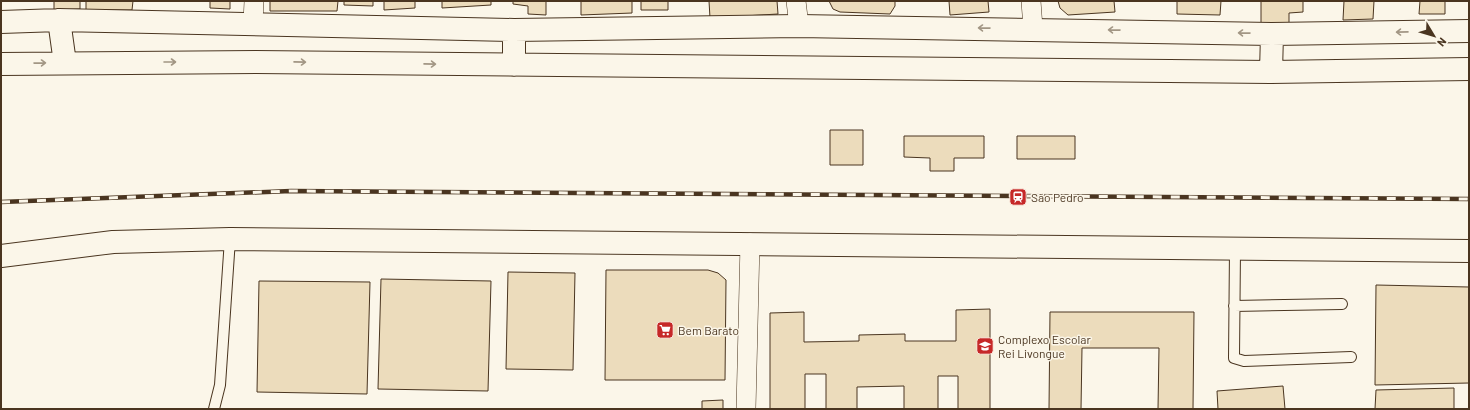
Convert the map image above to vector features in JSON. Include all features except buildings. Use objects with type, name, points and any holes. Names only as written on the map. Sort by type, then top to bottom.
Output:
[{"type":"main road","points":[[59,20],[65,63]]},
{"type":"main road","points":[[1,22],[59,20],[253,23],[514,30],[799,26],[1033,28],[1272,34],[1469,30]]},
{"type":"main road","points":[[514,30],[514,65]]},
{"type":"main road","points":[[1271,72],[1272,34]]},
{"type":"main road","points":[[1,64],[256,62],[791,66],[1271,72],[1469,69]]},
{"type":"main road","points":[[1,256],[113,242],[230,239],[1469,251]]},
{"type":"street","points":[[253,23],[254,1]]},
{"type":"street","points":[[796,1],[799,26]]},
{"type":"street","points":[[1031,1],[1033,28]]},
{"type":"street","points":[[746,409],[750,243]]},
{"type":"lane","points":[[214,409],[220,385],[230,239]]},
{"type":"lane","points":[[1235,249],[1234,358],[1244,361],[1351,357]]},
{"type":"lane","points":[[1234,306],[1342,304]]},
{"type":"railway","points":[[1,202],[291,191],[1469,199]]},
{"type":"place","name":"São Pedro","points":[[1018,197]]},
{"type":"place","name":"Bem Barato","points":[[665,330]]},
{"type":"place","name":"Complexo Escolar Rei Livongue","points":[[985,346]]}]
